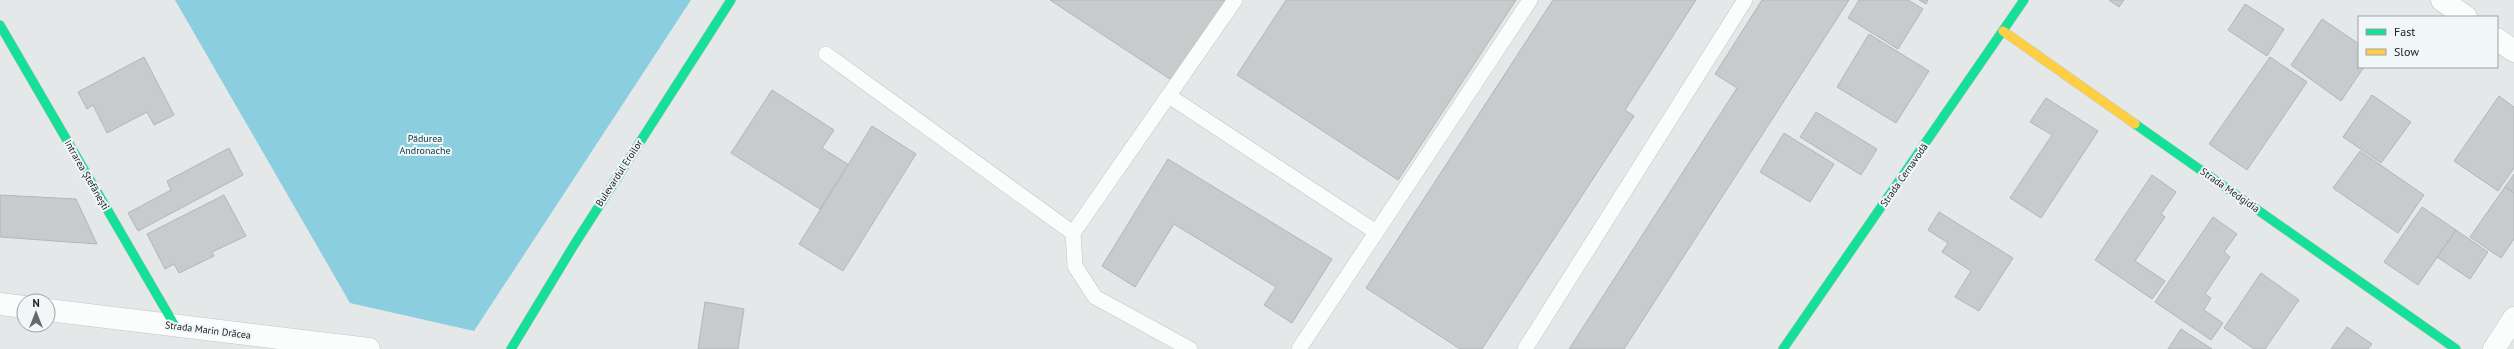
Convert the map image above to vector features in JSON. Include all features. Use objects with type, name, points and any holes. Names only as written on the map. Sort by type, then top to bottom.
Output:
[{"type":"street","name":"Bulevardul Eroilor","points":[[511,349],[574,245],[731,0]]},
{"type":"street","name":"Strada Cernavodă","points":[[1783,349],[2024,0]]},
{"type":"street","points":[[2442,0],[2465,16]]},
{"type":"street","name":"Intrarea Ștefănești","points":[[0,25],[175,326]]},
{"type":"street","name":"Strada Medgidia","points":[[2003,31],[2456,349]]},
{"type":"street","points":[[2498,40],[2514,51]]},
{"type":"street","points":[[0,304],[16,306]]},
{"type":"street","name":"Strada Marin Drăcea","points":[[56,311],[369,349]]},
{"type":"street","points":[[2494,349],[2514,318]]},
{"type":"lane","points":[[1190,349],[1095,297],[1075,266],[1073,233],[1235,0]]},
{"type":"lane","points":[[1299,349],[1530,0]]},
{"type":"lane","points":[[1524,349],[1744,0]]},
{"type":"lane","points":[[826,54],[1073,233]]},
{"type":"lane","points":[[1169,96],[1376,232]]},
{"type":"green space","name":"Pădurea Andronache","points":[[175,0],[691,0],[474,331],[350,303]]},
{"type":"building","points":[[1050,0],[1226,0],[1173,81]]},
{"type":"building","points":[[1286,0],[1516,0],[1398,180],[1237,75]]},
{"type":"building","points":[[1553,0],[1696,0],[1625,110],[1634,116],[1482,349],[1460,349],[1366,288]]},
{"type":"building","points":[[1762,0],[1849,0],[1624,349],[1569,349],[1737,88],[1715,74]]},
{"type":"building","points":[[1859,0],[1908,0],[1923,9],[1898,49],[1848,18]]},
{"type":"building","points":[[1919,0],[1928,0],[1926,4]]},
{"type":"building","points":[[2109,0],[2124,0],[2119,7]]},
{"type":"building","points":[[2245,4],[2284,29],[2267,56],[2228,30]]},
{"type":"building","points":[[2322,19],[2358,43],[2358,68],[2363,68],[2341,101],[2291,65]]},
{"type":"building","points":[[1869,34],[1929,71],[1896,123],[1837,87]]},
{"type":"building","points":[[144,57],[174,115],[154,125],[147,112],[107,133],[93,105],[87,109],[78,92]]},
{"type":"building","points":[[2270,57],[2307,82],[2247,170],[2209,144]]},
{"type":"building","points":[[772,90],[834,130],[822,148],[849,165],[820,209],[731,153]]},
{"type":"building","points":[[2372,95],[2411,122],[2381,163],[2343,137]]},
{"type":"building","points":[[2499,96],[2514,107],[2514,168],[2498,191],[2454,161]]},
{"type":"building","points":[[2046,98],[2098,131],[2041,218],[2010,198],[2052,135],[2030,122]]},
{"type":"building","points":[[1816,112],[1877,149],[1861,175],[1800,137]]},
{"type":"building","points":[[872,126],[916,154],[843,271],[799,244]]},
{"type":"building","points":[[1784,133],[1834,164],[1810,202],[1760,172]]},
{"type":"building","points":[[229,148],[243,175],[138,231],[128,213],[171,190],[167,181]]},
{"type":"building","points":[[2360,151],[2424,195],[2398,233],[2333,188]]},
{"type":"building","points":[[1168,159],[1332,259],[1292,323],[1264,305],[1276,287],[1174,224],[1135,287],[1102,266]]},
{"type":"building","points":[[2514,174],[2514,193],[2505,187]]},
{"type":"building","points":[[2152,175],[2176,192],[2161,214],[2165,217],[2135,261],[2165,281],[2152,299],[2095,260]]},
{"type":"building","points":[[2505,187],[2514,193],[2514,239],[2501,258],[2470,237]]},
{"type":"building","points":[[0,195],[76,199],[97,244],[0,237]]},
{"type":"building","points":[[224,195],[246,236],[212,252],[214,256],[179,273],[174,264],[165,269],[147,234]]},
{"type":"building","points":[[2422,207],[2456,230],[2418,285],[2384,262]]},
{"type":"building","points":[[1939,212],[2013,258],[1979,311],[1955,297],[1971,271],[1942,252],[1948,243],[1928,230]]},
{"type":"building","points":[[2213,217],[2237,234],[2224,252],[2230,257],[2205,294],[2211,298],[2204,310],[2223,323],[2211,340],[2155,302]]},
{"type":"building","points":[[2456,230],[2488,252],[2470,279],[2437,257]]},
{"type":"building","points":[[2261,273],[2299,300],[2265,349],[2254,349],[2224,328]]},
{"type":"building","points":[[705,302],[744,309],[738,349],[698,349]]},
{"type":"building","points":[[2347,327],[2372,344],[2368,349],[2331,349]]},
{"type":"building","points":[[2181,329],[2212,349],[2168,349]]},
{"type":"traffic: fast","points":[[511,349],[574,245],[731,0]]},
{"type":"traffic: fast","points":[[1783,349],[2024,0]]},
{"type":"traffic: fast","points":[[0,25],[175,326]]},
{"type":"traffic: fast","points":[[2135,124],[2456,349]]},
{"type":"traffic: slow","points":[[2003,31],[2135,124]]}]
